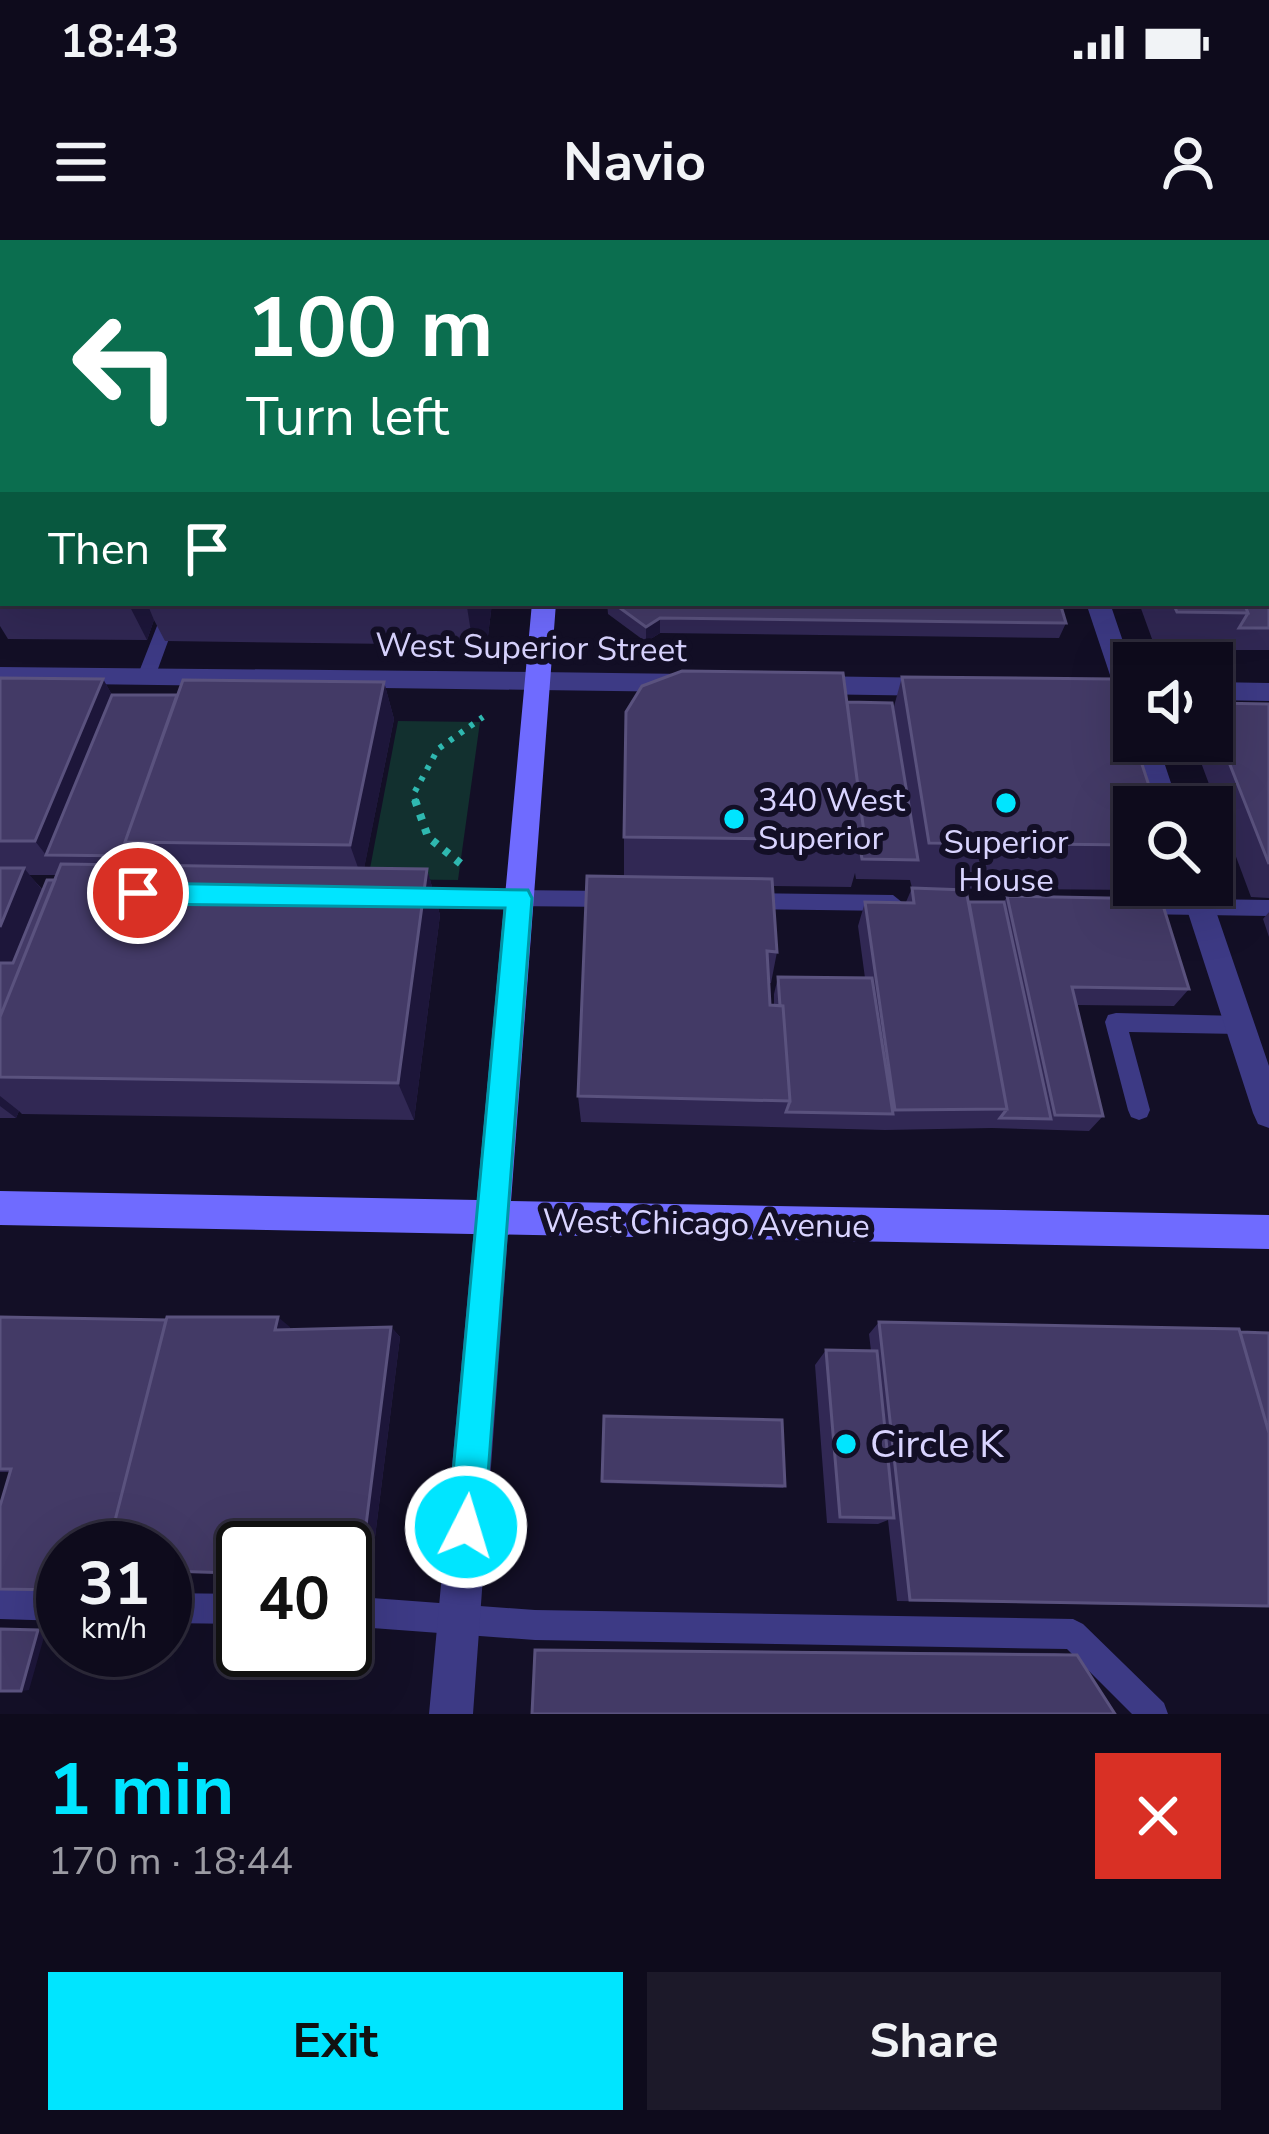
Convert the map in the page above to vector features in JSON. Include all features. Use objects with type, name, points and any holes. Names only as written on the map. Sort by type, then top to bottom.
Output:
[{"type":"main road","points":[[491,1219],[544,606]]},
{"type":"main road","name":"West Chicago Avenue","points":[[0,1208],[1269,1232]]},
{"type":"street","points":[[1099,606],[1113,644]]},
{"type":"street","name":"West Superior Street","points":[[0,675],[714,684]]},
{"type":"street","points":[[784,685],[970,687]]},
{"type":"street","points":[[1063,689],[1113,695]]},
{"type":"street","points":[[1233,691],[1269,692]]},
{"type":"street","points":[[1199,906],[1269,1113]]},
{"type":"street","points":[[451,1714],[491,1219]]},
{"type":"lane","points":[[146,676],[173,606]]},
{"type":"lane","points":[[392,896],[633,899]]},
{"type":"lane","points":[[727,901],[916,903]]},
{"type":"lane","points":[[1233,902],[1269,908]]},
{"type":"lane","points":[[1105,906],[1113,905]]},
{"type":"lane","points":[[1139,1110],[1117,1022],[1239,1025]]},
{"type":"lane","points":[[0,1604],[36,1605]]},
{"type":"lane","points":[[372,1613],[535,1625],[1072,1634],[1154,1714]]},
{"type":"path","points":[[466,868],[454,864],[428,837],[413,795],[438,749],[483,717]]},
{"type":"green space","points":[[398,721],[480,722],[458,880],[368,879]]},
{"type":"building","points":[[617,606],[1061,606],[1066,623],[660,618],[646,627]]},
{"type":"building","points":[[1174,606],[1245,606],[1248,613],[1177,612]]},
{"type":"building","points":[[1245,606],[1269,606],[1269,628],[1239,628],[1248,613]]},
{"type":"building","name":"340 West Superior","points":[[682,671],[843,673],[865,840],[624,837],[626,712],[642,686]]},
{"type":"building","name":"Superior House","points":[[902,677],[1113,679],[1113,762],[1141,762],[1149,786],[1113,786],[1113,845],[929,843]]},
{"type":"building","points":[[0,678],[103,679],[35,841],[0,841]]},
{"type":"building","points":[[183,680],[384,682],[350,845],[125,842]]},
{"type":"building","points":[[112,695],[177,695],[125,842],[134,856],[46,855]]},
{"type":"building","points":[[847,702],[892,703],[918,860],[862,859],[865,840]]},
{"type":"building","points":[[1233,703],[1269,704],[1269,864],[1229,762],[1233,762]]},
{"type":"building","points":[[61,864],[427,869],[398,1083],[0,1077],[0,1017]]},
{"type":"building","points":[[0,868],[24,868],[0,927]]},
{"type":"building","points":[[587,876],[772,879],[777,952],[767,951],[770,1005],[783,1006],[790,1101],[578,1096]]},
{"type":"building","points":[[47,880],[55,880],[0,1017],[0,963],[13,963]]},
{"type":"building","points":[[912,888],[966,890],[1007,1109],[895,1110],[865,902],[914,903]]},
{"type":"building","points":[[1007,896],[1113,898],[1113,906],[1163,906],[1189,989],[1072,987],[1103,1116],[1055,1115]]},
{"type":"building","points":[[969,902],[1004,902],[1051,1119],[1000,1118],[1007,1109]]},
{"type":"building","points":[[778,977],[872,978],[893,1114],[786,1112],[790,1101]]},
{"type":"building","points":[[0,1317],[166,1320],[115,1521],[36,1521],[36,1590],[0,1589],[0,1506],[11,1469],[0,1469]]},
{"type":"building","points":[[167,1317],[278,1317],[275,1330],[391,1327],[367,1521],[216,1521],[216,1572],[192,1572],[192,1521],[115,1521]]},
{"type":"building","points":[[879,1322],[1239,1329],[1269,1433],[1269,1606],[910,1600]]},
{"type":"building","points":[[1240,1332],[1269,1333],[1269,1433]]},
{"type":"building","name":"Circle K","points":[[826,1350],[877,1351],[894,1518],[840,1517]]},
{"type":"building","points":[[604,1416],[782,1420],[785,1486],[602,1481]]},
{"type":"building","points":[[0,1629],[36,1630],[21,1691],[0,1691]]},
{"type":"building","points":[[535,1650],[1077,1655],[1115,1714],[532,1714]]},
{"type":"place","name":"Superior House","points":[[1006,803]]},
{"type":"place","name":"340 West Superior","points":[[734,819]]},
{"type":"place","name":"Circle K","points":[[846,1444]]},
{"type":"route","points":[[138,893],[519,898],[466,1527]]}]
